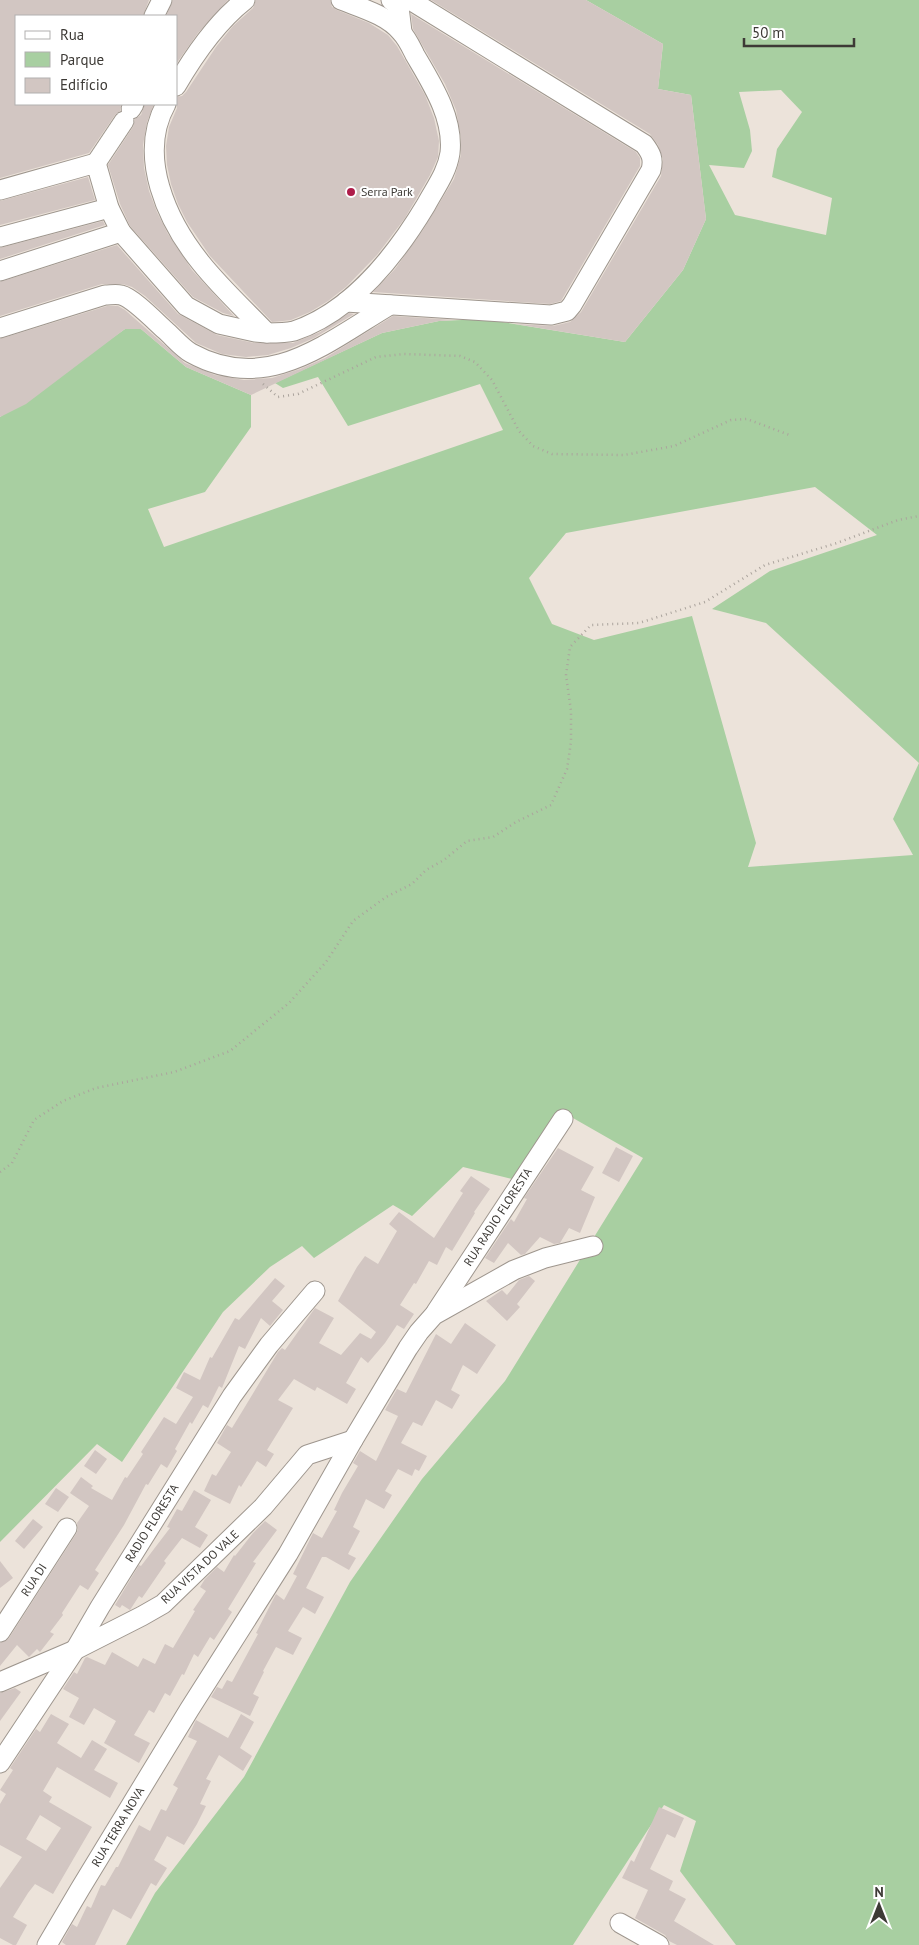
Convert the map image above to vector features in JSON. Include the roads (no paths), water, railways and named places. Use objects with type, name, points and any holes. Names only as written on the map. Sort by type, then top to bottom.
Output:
[{"type":"street","points":[[154,15],[162,0]]},
{"type":"street","points":[[178,83],[208,38],[231,11],[245,0]]},
{"type":"street","points":[[96,163],[109,208],[121,232],[186,306],[219,324],[267,333],[292,332],[312,323],[346,302],[396,251],[411,230],[446,170],[450,153],[450,136],[435,88],[402,32],[366,9],[341,0]]},
{"type":"street","points":[[401,2],[402,32]]},
{"type":"street","points":[[346,302],[551,314],[567,311],[646,178],[653,161],[650,152],[644,144],[401,2]]},
{"type":"street","points":[[165,105],[161,113],[154,140],[155,168],[160,191],[180,232],[201,263],[267,333]]},
{"type":"street","points":[[0,190],[96,163],[130,112]]},
{"type":"street","points":[[0,237],[109,208]]},
{"type":"street","points":[[0,270],[121,232]]},
{"type":"street","points":[[0,328],[105,295],[121,295],[141,309],[190,352],[226,367],[255,370],[280,365],[304,357],[390,305]]},
{"type":"street","name":"RUA RADIO FLORESTA","points":[[434,1315],[563,1119]]},
{"type":"street","points":[[353,1440],[408,1348],[434,1315],[514,1270],[545,1258],[593,1246]]},
{"type":"street","name":"RADIO FLORESTA","points":[[0,1763],[74,1650],[232,1396],[269,1345],[315,1291]]},
{"type":"street","name":"RUA VISTA DO VALE","points":[[0,1682],[74,1650],[163,1604],[263,1507],[307,1455],[353,1440]]},
{"type":"street","name":"RUA TERRA NOVA","points":[[47,1945],[189,1710],[288,1554],[353,1440]]},
{"type":"street","name":"RUA DI","points":[[0,1632],[68,1528]]},
{"type":"street","points":[[620,1923],[659,1945]]},
{"type":"place","name":"Serra Park","points":[[351,192]]}]
